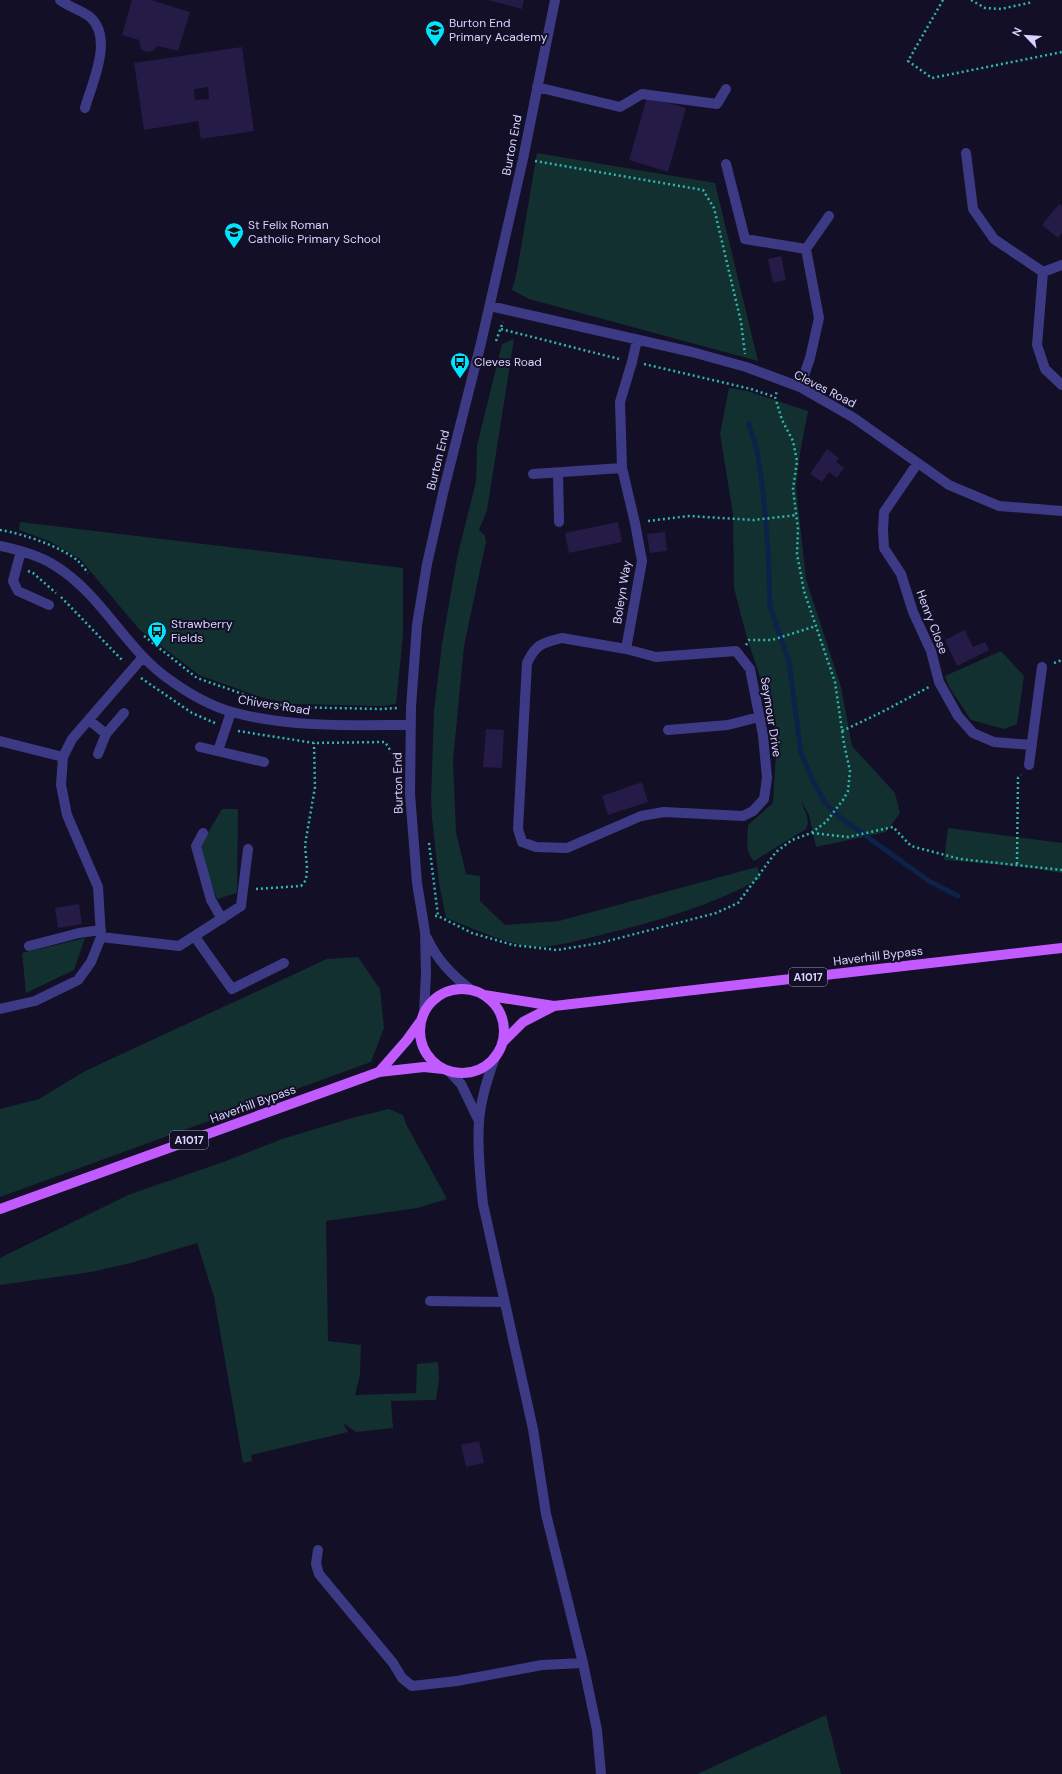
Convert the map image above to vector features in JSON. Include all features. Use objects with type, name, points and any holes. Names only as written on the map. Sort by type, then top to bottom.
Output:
[{"type":"main road","name":"Haverhill Bypass","points":[[484,995],[554,1006],[1062,948]]},
{"type":"main road","points":[[457,989],[471,990],[484,995],[494,1004],[501,1016],[504,1029],[502,1043],[496,1055],[487,1064],[475,1071],[462,1073],[446,1070],[432,1060],[423,1049],[420,1036],[422,1017],[432,1001],[443,993],[457,989]]},
{"type":"main road","name":"Haverhill Bypass","points":[[502,1043],[522,1022],[554,1006]]},
{"type":"main road","name":"Haverhill Bypass","points":[[379,1072],[407,1040],[422,1017]]},
{"type":"main road","name":"Haverhill Bypass","points":[[0,1209],[379,1072],[424,1067],[446,1070]]},
{"type":"street","points":[[60,0],[90,18],[101,34],[101,57],[85,108]]},
{"type":"street","name":"Burton End","points":[[422,1017],[426,965],[424,932],[417,882],[410,794],[410,725],[417,625],[427,564],[444,489],[490,306],[523,159],[555,0]]},
{"type":"street","points":[[537,87],[620,107],[642,94],[717,104],[726,89]]},
{"type":"street","points":[[966,153],[973,209],[994,240],[1043,272]]},
{"type":"street","points":[[726,164],[745,239],[753,242],[806,249]]},
{"type":"street","points":[[800,387],[810,358],[818,318],[806,249],[829,216]]},
{"type":"street","points":[[1043,272],[1062,265]]},
{"type":"street","points":[[1043,272],[1038,345],[1045,369],[1062,385]]},
{"type":"street","name":"Cleves Road","points":[[490,306],[692,352],[746,367],[800,387],[854,418],[917,464],[949,485],[999,506],[1062,511]]},
{"type":"street","name":"Boleyn Way","points":[[626,649],[642,561],[622,468],[620,402],[637,340]]},
{"type":"street","name":"Henry Close","points":[[917,464],[884,512],[882,530],[884,548],[901,574],[912,612],[931,651],[939,682],[958,716],[973,733],[994,742],[1032,745]]},
{"type":"street","points":[[533,474],[622,468]]},
{"type":"street","points":[[558,473],[558,522]]},
{"type":"street","name":"Chivers Road","points":[[0,546],[21,551],[54,565],[70,576],[90,595],[143,657],[170,680],[209,703],[231,712],[266,719],[306,724],[410,725]]},
{"type":"street","points":[[21,551],[13,581],[15,586],[18,591],[49,605]]},
{"type":"street","name":"Seymour Drive","points":[[562,638],[626,649],[656,657],[736,651],[750,669],[759,717],[767,778],[764,799],[753,811],[743,816],[664,812],[640,816],[567,848],[536,847],[522,842],[518,829],[527,663],[533,650],[543,642],[562,638]]},
{"type":"street","points":[[0,1009],[35,1001],[78,980],[91,962],[101,934],[98,887],[67,816],[61,785],[63,757],[72,739],[143,657]]},
{"type":"street","points":[[1030,765],[1042,667]]},
{"type":"street","points":[[218,751],[231,712]]},
{"type":"street","points":[[98,754],[106,734],[124,713]]},
{"type":"street","points":[[668,730],[728,725],[759,717]]},
{"type":"street","points":[[89,720],[106,734]]},
{"type":"street","points":[[0,741],[63,757]]},
{"type":"street","points":[[200,747],[264,762]]},
{"type":"street","points":[[203,833],[196,846],[211,900],[222,919]]},
{"type":"street","points":[[29,946],[79,933],[101,934],[179,946],[241,906],[248,849]]},
{"type":"street","name":"Burton End","points":[[424,932],[434,953],[446,968],[471,990]]},
{"type":"street","points":[[195,937],[232,989],[284,963]]},
{"type":"street","points":[[496,1055],[485,1087],[479,1121],[480,1177],[483,1204],[533,1429],[546,1514],[583,1663],[597,1730],[601,1774]]},
{"type":"street","points":[[446,1070],[461,1084],[479,1121]]},
{"type":"street","points":[[430,1301],[504,1302]]},
{"type":"street","points":[[318,1550],[316,1564],[319,1574],[393,1663],[402,1678],[412,1686],[457,1681],[542,1665],[583,1663]]},
{"type":"path","points":[[943,0],[908,61],[932,78],[1062,52]]},
{"type":"path","points":[[971,0],[985,8],[1001,9],[1032,2]]},
{"type":"path","points":[[523,159],[703,190],[714,208],[741,322],[746,367]]},
{"type":"path","points":[[496,342],[502,329],[506,309]]},
{"type":"path","points":[[421,915],[438,916],[472,933],[513,945],[557,950],[600,942],[716,913],[738,903],[776,852],[792,840],[811,833],[826,822],[843,800],[848,791],[850,771],[842,731],[835,682],[804,591],[797,554],[797,515],[793,489],[797,461],[793,441],[782,420],[775,397],[781,381]]},
{"type":"path","points":[[635,523],[689,516],[754,520],[797,515]]},
{"type":"path","points":[[0,530],[11,532],[47,544],[77,560],[92,578]]},
{"type":"path","points":[[736,651],[744,649],[749,640],[772,640],[816,626]]},
{"type":"path","points":[[143,636],[197,678],[263,701],[290,707],[381,709],[411,707]]},
{"type":"path","points":[[842,731],[939,682]]},
{"type":"path","points":[[243,894],[257,888],[301,886],[306,880],[307,868],[305,845],[315,787],[314,743]]},
{"type":"path","points":[[1017,864],[1018,778],[1030,765]]},
{"type":"path","points":[[811,833],[848,837],[893,827],[911,846],[960,859],[1062,870]]},
{"type":"path","points":[[428,837],[438,916]]},
{"type":"green space","points":[[537,153],[715,183],[758,361],[529,299],[512,290],[517,271]]},
{"type":"green space","points":[[514,339],[487,510],[479,530],[485,536],[486,542],[464,646],[453,760],[456,832],[466,874],[480,876],[480,901],[505,925],[559,921],[757,867],[761,878],[723,897],[683,912],[622,930],[559,945],[542,947],[524,946],[502,940],[446,918],[439,883],[431,799],[434,711],[442,644],[457,558],[476,482],[477,446],[502,344]]},
{"type":"green space","points":[[729,388],[747,391],[808,411],[800,453],[796,488],[806,579],[841,687],[852,746],[895,793],[900,813],[886,832],[816,847],[809,815],[801,801],[808,822],[806,829],[754,861],[748,849],[748,825],[773,803],[777,737],[770,707],[747,638],[734,588],[733,514],[720,434]]},
{"type":"green space","points":[[20,522],[403,568],[403,635],[396,704],[382,706],[291,704],[263,698],[199,675],[139,629],[80,559],[49,541],[19,530]]},
{"type":"green space","points":[[1001,651],[1024,676],[1017,724],[1004,729],[971,720],[949,687],[945,676]]},
{"type":"green space","points":[[222,809],[238,809],[237,893],[217,899],[203,860],[201,844]]},
{"type":"green space","points":[[948,828],[1062,843],[1062,873],[1017,866],[944,860]]},
{"type":"green space","points":[[85,938],[74,970],[26,993],[22,953]]},
{"type":"green space","points":[[358,957],[380,989],[384,1028],[371,1062],[0,1197],[0,1109],[39,1099],[85,1071],[327,959]]},
{"type":"green space","points":[[389,1109],[403,1115],[406,1124],[447,1199],[417,1208],[326,1221],[328,1341],[361,1345],[360,1375],[355,1395],[416,1393],[417,1364],[438,1362],[439,1379],[436,1400],[391,1401],[393,1428],[356,1432],[343,1423],[348,1432],[251,1455],[252,1461],[243,1463],[214,1297],[197,1243],[131,1263],[91,1272],[0,1285],[0,1258],[128,1195],[226,1161],[282,1139],[352,1118]]},
{"type":"green space","points":[[826,1715],[841,1774],[697,1774]]},
{"type":"building","points":[[132,0],[151,0],[190,12],[178,51],[158,46],[152,51],[146,52],[141,49],[139,40],[122,35]]},
{"type":"building","points":[[488,0],[524,0],[522,9]]},
{"type":"building","points":[[242,47],[254,131],[201,139],[198,121],[144,130],[134,63]],"holes":[[[208,87],[209,99],[195,100],[194,89]]]},
{"type":"building","points":[[647,97],[686,108],[668,172],[629,160]]},
{"type":"building","points":[[1059,204],[1062,206],[1062,233],[1058,238],[1042,225]]},
{"type":"building","points":[[781,256],[786,280],[773,283],[768,259]]},
{"type":"building","points":[[827,449],[839,458],[836,462],[844,468],[837,478],[829,472],[822,482],[810,474]]},
{"type":"building","points":[[618,522],[622,542],[569,553],[565,533]]},
{"type":"building","points":[[665,532],[667,551],[650,553],[647,534]]},
{"type":"building","points":[[965,630],[973,647],[985,642],[989,650],[957,666],[945,640]]},
{"type":"building","points":[[486,729],[504,730],[502,768],[483,767]]},
{"type":"building","points":[[642,782],[648,802],[608,815],[602,796]]},
{"type":"building","points":[[79,904],[82,924],[58,928],[55,908]]},
{"type":"building","points":[[479,1441],[484,1463],[466,1467],[461,1445]]},
{"type":"waterway","points":[[749,424],[757,450],[763,492],[768,548],[770,606],[789,662],[801,753],[811,777],[825,803],[841,818],[929,881],[958,896]]},
{"type":"place","name":"Burton End Primary Academy","points":[[435,47]]},
{"type":"place","name":"St Felix Roman Catholic Primary School","points":[[234,249]]},
{"type":"place","name":"Cleves Road","points":[[460,379]]},
{"type":"place","name":"Strawberry Fields","points":[[157,648]]}]
